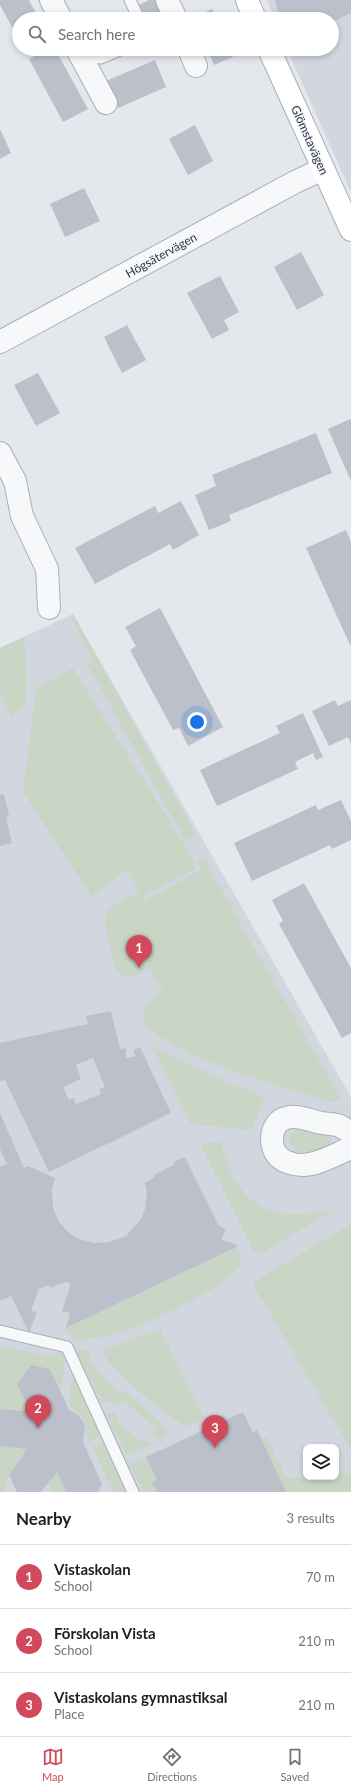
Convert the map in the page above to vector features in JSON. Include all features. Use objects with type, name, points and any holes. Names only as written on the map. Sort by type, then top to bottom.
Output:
[{"type":"main road","points":[[247,0],[252,12]]},
{"type":"main road","name":"Glömstavägen","points":[[272,56],[351,230]]},
{"type":"street","points":[[51,0],[57,12]]},
{"type":"street","points":[[167,0],[173,12]]},
{"type":"street","points":[[81,56],[106,103]]},
{"type":"street","name":"Högsätervägen","points":[[0,342],[288,186],[323,169]]},
{"type":"street","points":[[0,453],[14,481],[22,516],[47,569],[49,608]]},
{"type":"street","points":[[351,1132],[339,1126],[320,1123],[305,1118],[286,1118],[280,1121],[276,1126],[272,1139],[273,1146],[278,1157],[286,1162],[302,1165],[330,1157],[351,1148]]},
{"type":"lane","points":[[130,0],[135,12]]},
{"type":"lane","points":[[92,56],[101,58],[106,56]]},
{"type":"lane","points":[[0,1332],[66,1347],[133,1492]]},
{"type":"shaded area","points":[[267,0],[351,0],[351,192],[290,56],[339,56],[339,12],[272,12]]},
{"type":"shaded area","points":[[73,614],[351,1097],[351,1492],[0,1492],[0,648]]},
{"type":"green space","points":[[73,614],[196,835],[185,840],[87,664],[93,660],[74,623]]},
{"type":"green space","points":[[24,637],[27,692],[21,709],[11,716],[0,693],[0,648]]},
{"type":"green space","points":[[73,668],[182,841],[196,868],[142,897],[144,901],[201,870],[197,862],[205,859],[246,934],[329,1077],[340,1098],[338,1101],[332,1102],[272,1084],[214,1064],[195,1056],[153,1032],[146,1026],[144,1013],[145,1009],[153,999],[163,991],[150,968],[132,977],[127,977],[119,973],[115,968],[105,918],[111,906],[139,892],[127,870],[92,897],[23,792],[36,689]]},
{"type":"green space","points":[[153,1048],[262,1097],[264,1102],[251,1130],[191,1124]]},
{"type":"green space","points":[[302,1128],[327,1132],[331,1139],[329,1147],[311,1153],[304,1153],[293,1148],[290,1144],[290,1135],[294,1131]]},
{"type":"green space","points":[[222,1142],[228,1167],[234,1178],[240,1188],[258,1204],[269,1210],[288,1214],[326,1211],[328,1213],[264,1252],[256,1254],[201,1145],[203,1143]]},
{"type":"green space","points":[[351,1224],[351,1450],[252,1283]]},
{"type":"green space","points":[[237,1248],[241,1262],[236,1271],[207,1292],[168,1313],[115,1334],[97,1338],[73,1340],[66,1328]]},
{"type":"green space","points":[[160,1329],[204,1418],[186,1427],[153,1403],[126,1380],[107,1358],[103,1350]]},
{"type":"green space","points":[[0,1346],[49,1356],[62,1352],[65,1355],[61,1392],[50,1369],[31,1365],[17,1384],[30,1412],[0,1409]]},
{"type":"green space","points":[[81,1349],[90,1351],[92,1357],[88,1361],[119,1392],[124,1390],[165,1426],[168,1430],[165,1435],[159,1440],[152,1434],[156,1429],[124,1401],[121,1404],[110,1402],[102,1403],[76,1351]]},
{"type":"green space","points":[[71,1381],[75,1381],[101,1437],[90,1441],[82,1417],[70,1406]]},
{"type":"green space","points":[[114,1413],[117,1415],[118,1422],[144,1443],[147,1439],[150,1443],[149,1445],[127,1455],[107,1415]]},
{"type":"green space","points":[[267,1437],[286,1477],[303,1478],[303,1480],[339,1480],[339,1473],[351,1473],[351,1492],[286,1492],[261,1439]]},
{"type":"green space","points":[[104,1443],[126,1492],[113,1492],[92,1447]]},
{"type":"green space","points":[[0,1446],[27,1449],[9,1475],[5,1486],[5,1492],[0,1492]]},
{"type":"green space","points":[[146,1457],[157,1480],[152,1482],[157,1492],[143,1492],[130,1464]]},
{"type":"green space","points":[[57,1472],[66,1492],[51,1492],[48,1483]]},
{"type":"building","points":[[0,0],[29,0],[35,12],[12,12],[12,27],[0,5]]},
{"type":"building","points":[[149,0],[160,0],[166,12],[142,12],[139,5]]},
{"type":"building","points":[[275,0],[351,0],[351,13],[339,19],[339,12],[278,12]]},
{"type":"building","points":[[212,9],[213,12],[205,12]]},
{"type":"building","points":[[34,56],[59,56],[88,109],[63,122],[29,59]]},
{"type":"building","points":[[210,56],[233,57],[214,65]]},
{"type":"building","points":[[155,60],[166,87],[118,108],[106,81]]},
{"type":"building","points":[[195,125],[213,161],[188,175],[169,139]]},
{"type":"building","points":[[0,129],[11,153],[0,159]]},
{"type":"building","points":[[84,188],[100,221],[65,237],[50,204]]},
{"type":"building","points":[[301,252],[324,295],[297,310],[274,267]]},
{"type":"building","points":[[220,276],[239,312],[224,320],[229,330],[212,339],[187,293]]},
{"type":"building","points":[[127,325],[146,360],[122,373],[104,337]]},
{"type":"building","points":[[38,373],[60,413],[36,426],[14,385]]},
{"type":"building","points":[[350,419],[351,421],[351,481],[328,429]]},
{"type":"building","points":[[316,433],[332,473],[229,515],[231,521],[209,530],[195,495],[216,486],[212,475]]},
{"type":"building","points":[[181,501],[199,535],[173,550],[170,544],[95,584],[75,548],[155,506],[158,513]]},
{"type":"building","points":[[346,530],[351,542],[351,647],[306,548]]},
{"type":"building","points":[[160,608],[223,727],[188,746],[179,728],[173,730],[130,650],[136,646],[125,627]]},
{"type":"building","points":[[335,700],[338,706],[351,700],[351,744],[348,737],[329,746],[312,711]]},
{"type":"building","points":[[303,713],[323,757],[316,760],[313,753],[295,762],[298,769],[217,806],[200,770],[280,733],[276,726]]},
{"type":"building","points":[[4,794],[9,816],[6,817],[12,843],[0,846],[0,795]]},
{"type":"building","points":[[341,800],[351,821],[351,840],[332,849],[330,845],[252,881],[234,843],[316,805],[318,810]]},
{"type":"building","points":[[304,883],[351,968],[351,1033],[342,1038],[279,924],[283,921],[272,900]]},
{"type":"building","points":[[111,1011],[120,1049],[126,1048],[126,1058],[136,1056],[133,1050],[140,1047],[171,1113],[49,1172],[5,1080],[0,1081],[0,1043],[88,1024],[86,1016]],"holes":[[[93,1058],[105,1087],[99,1089],[101,1094],[76,1104],[74,1098],[69,1100],[63,1087],[81,1079],[76,1065]]]},
{"type":"building","points":[[0,1113],[24,1168],[28,1166],[55,1178],[52,1189],[53,1208],[59,1222],[69,1233],[81,1240],[94,1243],[109,1242],[126,1236],[141,1219],[145,1209],[147,1192],[145,1183],[155,1177],[154,1175],[175,1164],[174,1162],[185,1157],[218,1225],[226,1230],[221,1239],[239,1246],[66,1328],[70,1313],[62,1311],[71,1284],[66,1282],[50,1288],[49,1285],[39,1289],[31,1311],[37,1312],[29,1333],[11,1296],[1,1301],[0,1298],[0,1167],[7,1164],[0,1149]]},
{"type":"building","points":[[31,1365],[50,1369],[69,1410],[77,1414],[82,1420],[85,1427],[83,1442],[102,1484],[98,1492],[66,1492],[57,1472],[41,1492],[17,1492],[9,1475],[27,1449],[0,1446],[0,1409],[30,1412],[17,1384]]},
{"type":"building","points":[[243,1412],[253,1433],[257,1430],[286,1492],[157,1492],[152,1482],[157,1480],[146,1457]]},
{"type":"place","name":"Vistaskolan","points":[[139,968]]},
{"type":"place","name":"Förskolan Vista","points":[[38,1428]]},
{"type":"place","name":"Vistaskolans gymnastiksal","points":[[215,1448]]}]
